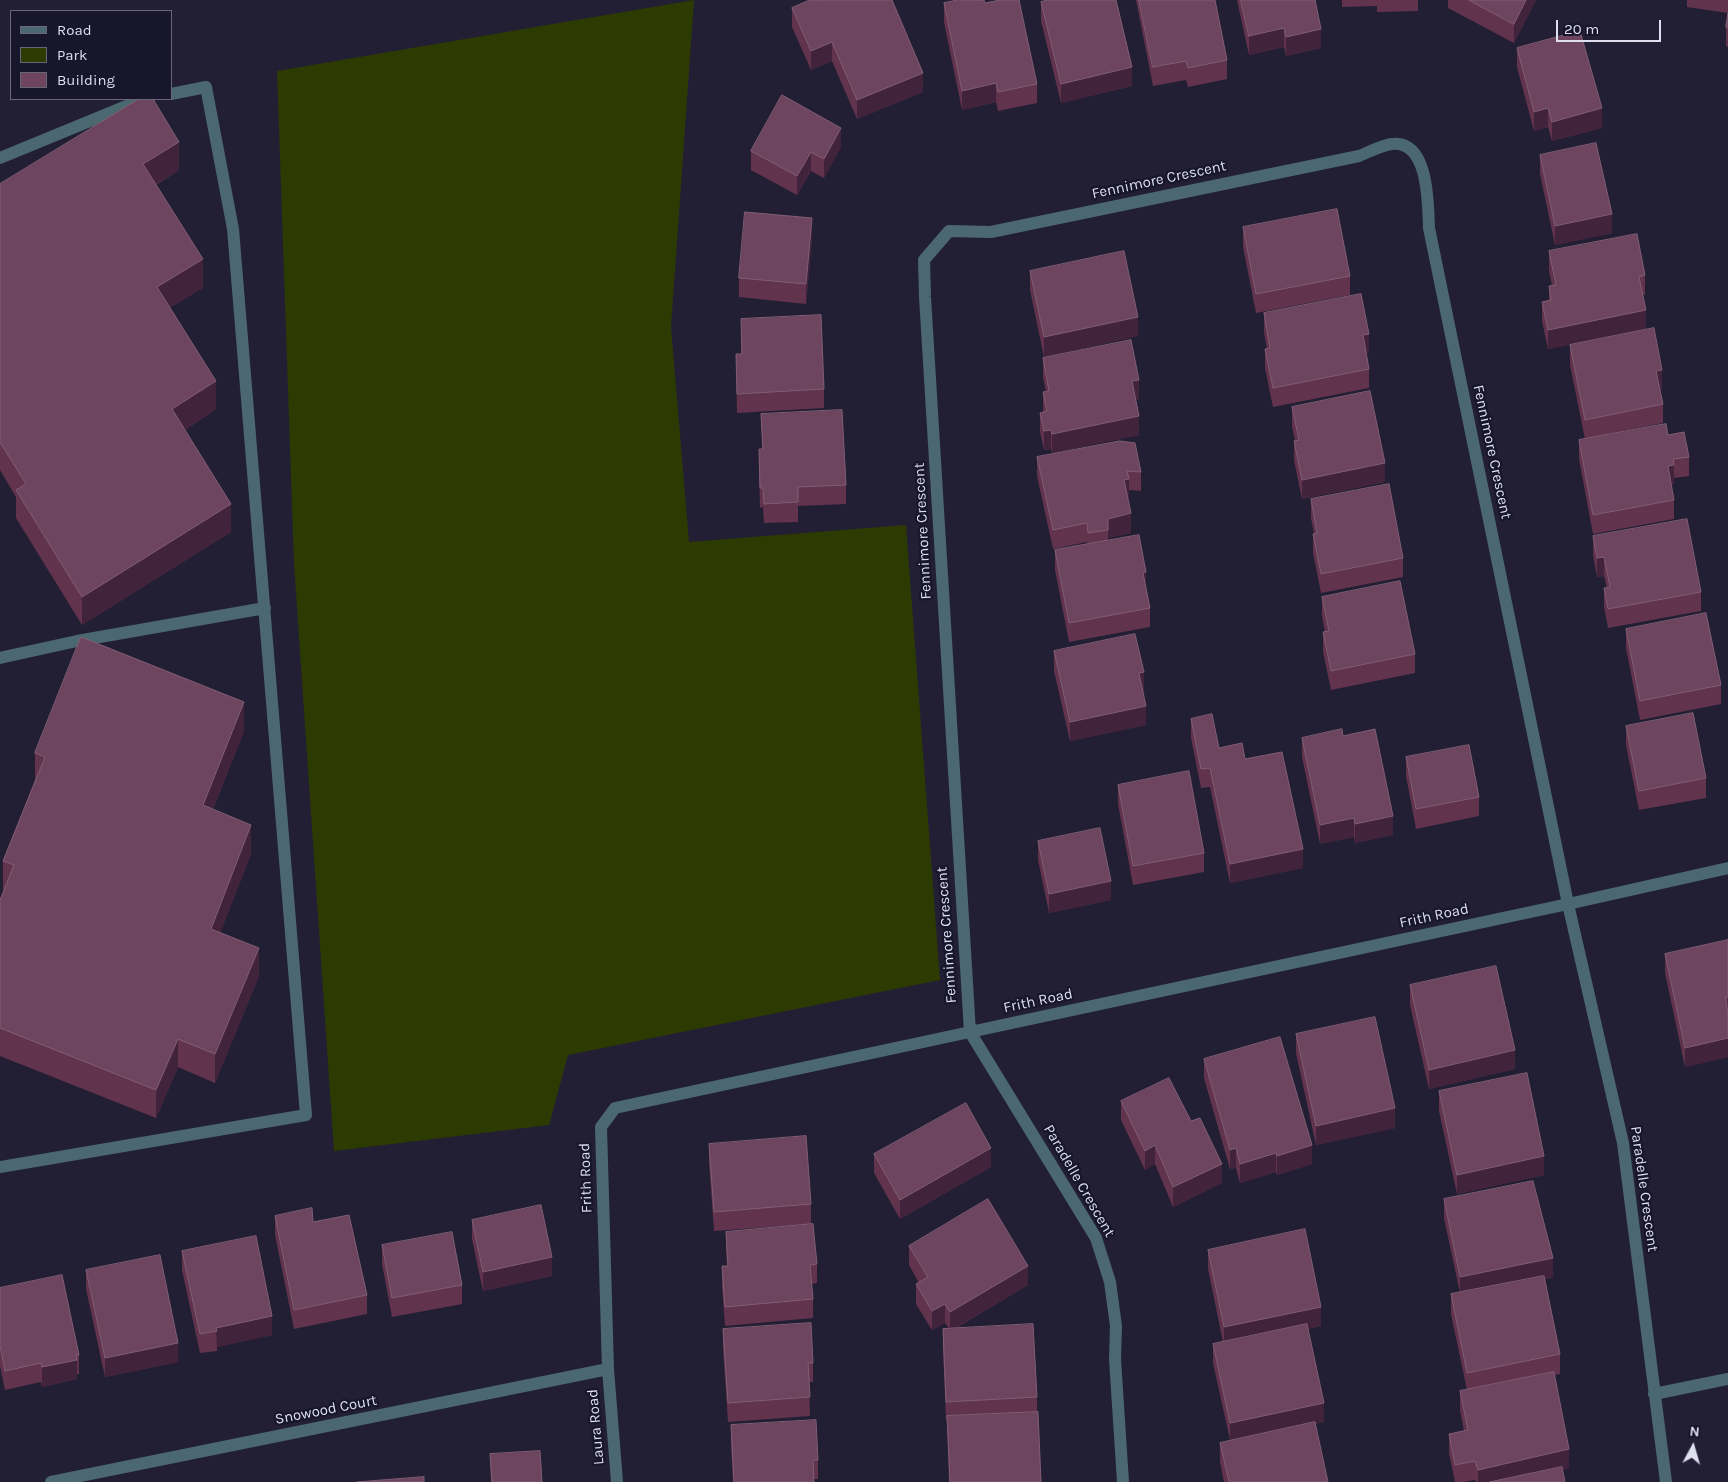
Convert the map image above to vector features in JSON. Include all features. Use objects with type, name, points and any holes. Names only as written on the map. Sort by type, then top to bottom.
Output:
[{"type":"street","points":[[0,1167],[306,1115],[231,220],[206,87],[172,94]]},
{"type":"street","points":[[0,158],[141,100]]},
{"type":"street","name":"Fennimore Crescent","points":[[970,1032],[924,260],[949,231],[991,232],[1359,156],[1392,144],[1403,145],[1412,152],[1422,164],[1431,237],[1568,904]]},
{"type":"street","points":[[0,658],[77,641],[265,608]]},
{"type":"street","name":"Frith Road","points":[[608,1370],[601,1127],[615,1108],[1728,868]]},
{"type":"street","name":"Paradelle Crescent","points":[[1568,904],[1623,1143],[1666,1482]]},
{"type":"street","name":"Paradelle Crescent","points":[[970,1032],[1096,1238],[1110,1282],[1116,1326],[1115,1359],[1124,1482]]},
{"type":"street","name":"Snowood Court","points":[[51,1482],[608,1370]]},
{"type":"street","name":"Laura Road","points":[[608,1370],[617,1482]]},
{"type":"street","points":[[1654,1394],[1728,1379]]},
{"type":"green space","points":[[694,0],[671,327],[689,542],[906,525],[940,980],[568,1055],[549,1125],[334,1151],[294,564],[277,71]]},
{"type":"building","points":[[810,0],[892,0],[923,73],[857,100],[832,42],[811,51],[792,8]]},
{"type":"building","points":[[958,0],[984,0],[985,3],[1000,0],[1019,0],[1037,84],[998,92],[996,83],[962,91],[944,3]]},
{"type":"building","points":[[1048,0],[1116,0],[1132,67],[1061,84],[1041,2]]},
{"type":"building","points":[[1139,0],[1215,0],[1227,60],[1188,68],[1186,61],[1153,67]]},
{"type":"building","points":[[1241,0],[1315,0],[1321,29],[1286,37],[1284,28],[1249,36]]},
{"type":"building","points":[[1469,0],[1526,0],[1514,24]]},
{"type":"building","points":[[1580,31],[1602,108],[1552,122],[1548,108],[1534,112],[1517,48]]},
{"type":"building","points":[[782,95],[841,128],[824,159],[811,152],[797,176],[751,151]]},
{"type":"building","points":[[137,100],[154,100],[179,142],[143,164],[203,259],[157,287],[216,381],[172,409],[231,504],[82,597],[16,490],[26,484],[0,442],[0,184]]},
{"type":"building","points":[[1596,143],[1612,214],[1555,226],[1540,155]]},
{"type":"building","points":[[1337,209],[1350,276],[1256,294],[1243,227]]},
{"type":"building","points":[[745,212],[812,218],[806,284],[739,278]]},
{"type":"building","points":[[1637,234],[1645,275],[1639,277],[1646,310],[1548,330],[1542,302],[1551,300],[1549,286],[1556,285],[1549,251]]},
{"type":"building","points":[[1124,251],[1138,317],[1044,337],[1030,271]]},
{"type":"building","points":[[1361,294],[1369,334],[1363,335],[1369,369],[1273,388],[1265,349],[1270,348],[1264,313]]},
{"type":"building","points":[[821,315],[824,389],[737,394],[736,354],[742,354],[741,319]]},
{"type":"building","points":[[1654,328],[1662,370],[1656,371],[1663,404],[1585,420],[1570,345]]},
{"type":"building","points":[[1131,340],[1139,380],[1132,381],[1139,416],[1052,434],[1051,430],[1044,431],[1040,413],[1047,411],[1043,392],[1049,391],[1043,358]]},
{"type":"building","points":[[1370,391],[1385,463],[1302,480],[1294,441],[1299,440],[1292,407]]},
{"type":"building","points":[[842,410],[846,485],[798,487],[798,502],[764,504],[763,488],[760,488],[759,449],[763,449],[761,414]]},
{"type":"building","points":[[1666,424],[1668,435],[1684,432],[1689,457],[1673,459],[1674,465],[1668,466],[1674,500],[1593,515],[1579,440]]},
{"type":"building","points":[[1120,441],[1135,443],[1141,472],[1127,471],[1129,479],[1124,480],[1131,513],[1108,519],[1108,530],[1088,533],[1087,523],[1053,530],[1037,457]]},
{"type":"building","points":[[1389,484],[1403,558],[1321,574],[1313,534],[1317,533],[1311,499]]},
{"type":"building","points":[[1687,519],[1701,592],[1608,609],[1604,588],[1610,587],[1604,557],[1597,558],[1593,536]]},
{"type":"building","points":[[1139,535],[1146,572],[1143,573],[1150,608],[1069,623],[1055,550]]},
{"type":"building","points":[[1400,581],[1415,654],[1331,671],[1323,632],[1329,631],[1322,597]]},
{"type":"building","points":[[1706,613],[1721,685],[1640,701],[1626,629]]},
{"type":"building","points":[[1135,634],[1144,672],[1139,673],[1146,706],[1070,722],[1054,651]]},
{"type":"building","points":[[81,637],[244,702],[203,805],[251,825],[211,929],[259,948],[215,1054],[178,1039],[156,1090],[0,1028],[0,900],[14,865],[3,861],[45,757],[35,753]]},
{"type":"building","points":[[1693,713],[1706,778],[1639,791],[1626,726]]},
{"type":"building","points":[[1212,714],[1219,748],[1242,743],[1245,759],[1282,752],[1303,849],[1230,864],[1210,768],[1201,769],[1191,719]]},
{"type":"building","points":[[1342,729],[1343,736],[1375,729],[1393,816],[1355,824],[1354,818],[1320,825],[1302,738]]},
{"type":"building","points":[[1469,745],[1479,797],[1416,809],[1406,757]]},
{"type":"building","points":[[1189,771],[1204,853],[1133,866],[1118,785]]},
{"type":"building","points":[[1100,828],[1111,881],[1049,894],[1038,841]]},
{"type":"building","points":[[1728,940],[1728,997],[1725,997],[1728,1014],[1728,1038],[1685,1048],[1665,954]]},
{"type":"building","points":[[1496,966],[1515,1050],[1429,1070],[1410,985]]},
{"type":"building","points":[[1375,1017],[1395,1108],[1316,1126],[1296,1034]]},
{"type":"building","points":[[1280,1037],[1312,1145],[1277,1156],[1276,1153],[1240,1164],[1236,1148],[1230,1150],[1204,1059]]},
{"type":"building","points":[[1527,1073],[1544,1156],[1457,1175],[1439,1091]]},
{"type":"building","points":[[1169,1078],[1191,1121],[1200,1118],[1222,1164],[1173,1187],[1155,1145],[1145,1151],[1121,1101]]},
{"type":"building","points":[[966,1103],[991,1148],[900,1200],[874,1154]]},
{"type":"building","points":[[806,1136],[811,1204],[714,1212],[709,1144]]},
{"type":"building","points":[[1533,1181],[1553,1258],[1460,1277],[1444,1199]]},
{"type":"building","points":[[988,1199],[1028,1266],[950,1312],[945,1304],[932,1311],[916,1284],[928,1277],[909,1246]]},
{"type":"building","points":[[541,1205],[552,1257],[483,1272],[472,1220]]},
{"type":"building","points":[[312,1208],[313,1222],[349,1215],[367,1295],[294,1310],[275,1216]]},
{"type":"building","points":[[813,1224],[817,1264],[810,1265],[813,1299],[725,1307],[722,1266],[728,1266],[726,1232]]},
{"type":"building","points":[[1305,1229],[1321,1307],[1224,1327],[1208,1250]]},
{"type":"building","points":[[452,1232],[462,1285],[392,1298],[382,1245]]},
{"type":"building","points":[[256,1236],[272,1316],[216,1328],[217,1331],[200,1334],[182,1251]]},
{"type":"building","points":[[160,1255],[178,1343],[105,1358],[86,1270]]},
{"type":"building","points":[[62,1275],[79,1355],[76,1355],[77,1360],[42,1367],[41,1363],[5,1371],[0,1346],[0,1288]]},
{"type":"building","points":[[1544,1276],[1560,1354],[1467,1373],[1451,1294]]},
{"type":"building","points":[[811,1323],[813,1363],[808,1363],[810,1397],[728,1403],[723,1329]]},
{"type":"building","points":[[1033,1324],[1037,1397],[946,1402],[943,1329]]},
{"type":"building","points":[[1307,1324],[1324,1403],[1230,1423],[1213,1344]]},
{"type":"building","points":[[1554,1372],[1569,1449],[1478,1470],[1475,1461],[1455,1465],[1449,1434],[1468,1430],[1460,1391]]},
{"type":"building","points":[[1038,1412],[1041,1482],[950,1482],[947,1416]]},
{"type":"building","points":[[816,1420],[818,1460],[813,1460],[814,1482],[734,1482],[731,1425]]},
{"type":"building","points":[[1315,1422],[1328,1482],[1229,1482],[1220,1443]]},
{"type":"building","points":[[540,1451],[542,1482],[492,1482],[490,1454]]},
{"type":"building","points":[[1562,1467],[1565,1482],[1490,1482]]},
{"type":"building","points":[[424,1477],[424,1482],[357,1482]]}]
